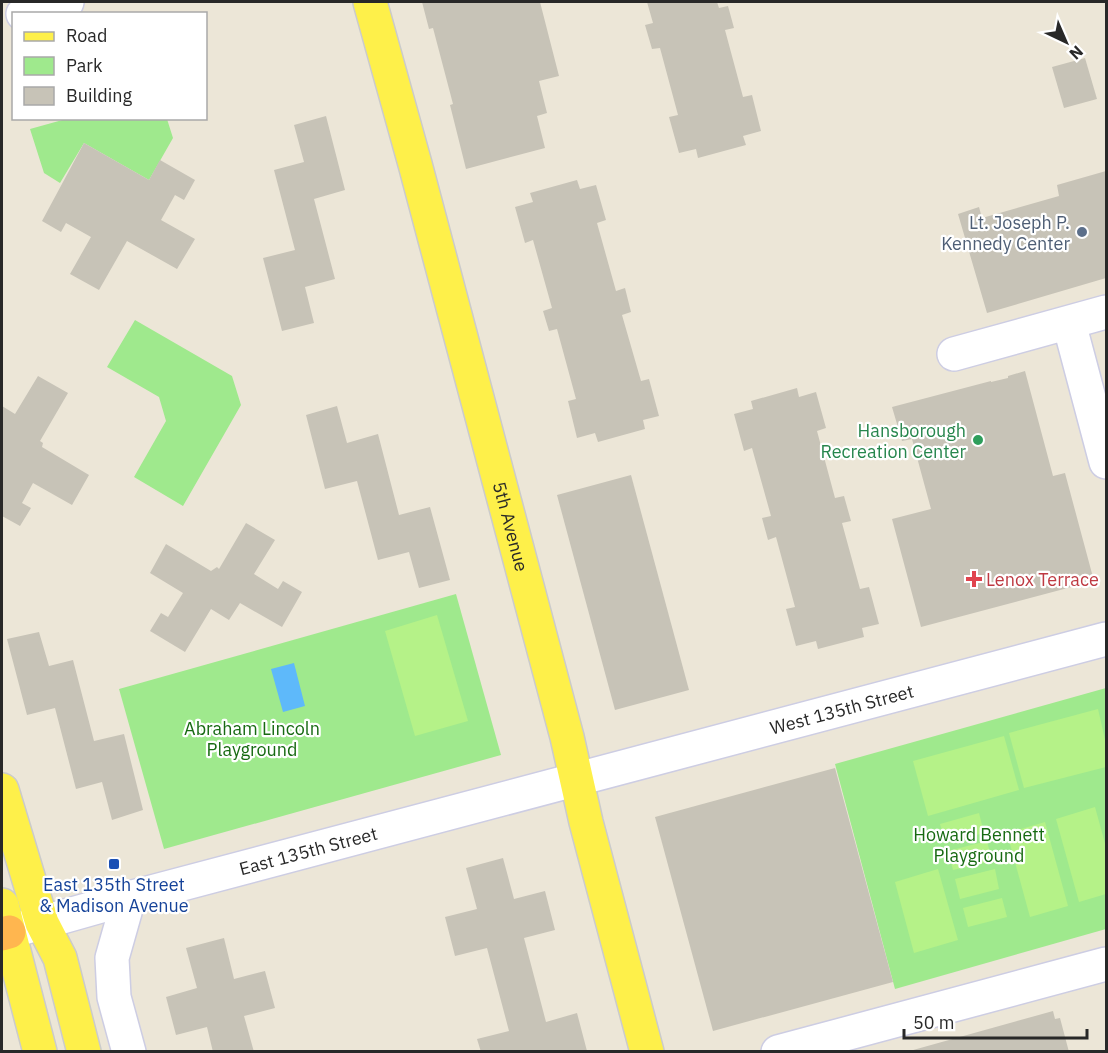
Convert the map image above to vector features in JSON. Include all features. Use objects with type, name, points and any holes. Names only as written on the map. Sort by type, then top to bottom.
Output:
[{"type":"main road","name":"5th Avenue","points":[[370,2],[416,164],[564,725],[647,1052]]},
{"type":"main road","points":[[2,790],[42,922],[60,958],[84,1052]]},
{"type":"main road","points":[[4,923],[10,972],[40,1052]]},
{"type":"street","points":[[30,12],[67,2]]},
{"type":"street","points":[[954,354],[1107,312]]},
{"type":"street","points":[[1069,323],[1107,462]]},
{"type":"street","name":"West 135th Street","points":[[577,780],[1107,639]]},
{"type":"street","name":"East 135th Street","points":[[4,923],[42,922],[577,780]]},
{"type":"street","points":[[129,898],[112,958],[112,971],[114,997],[129,1052]]},
{"type":"street","points":[[2,899],[42,922]]},
{"type":"street","points":[[778,1052],[1107,964]]},
{"type":"green space","points":[[62,120],[167,120],[173,138],[149,180],[84,143],[60,183],[44,173],[30,129]]},
{"type":"green space","points":[[135,320],[232,376],[241,405],[183,506],[134,477],[166,421],[159,397],[107,367]]},
{"type":"green space","name":"Abraham Lincoln Playground","points":[[456,594],[501,755],[164,849],[119,689]]},
{"type":"green space","points":[[437,615],[468,721],[415,736],[385,631]]},
{"type":"green space","name":"Howard Bennett Playground","points":[[1106,688],[1106,929],[895,989],[835,764]]},
{"type":"green space","points":[[1098,709],[1106,744],[1106,767],[1024,788],[1009,733]]},
{"type":"green space","points":[[1004,736],[1019,790],[928,816],[913,761]]},
{"type":"green space","points":[[1095,807],[1106,847],[1106,894],[1079,902],[1056,819]]},
{"type":"green space","points":[[979,813],[984,833],[945,843],[940,824]]},
{"type":"green space","points":[[1045,822],[1068,906],[1030,917],[1007,833]]},
{"type":"green space","points":[[987,841],[992,861],[953,870],[948,851]]},
{"type":"green space","points":[[938,869],[958,940],[914,953],[895,882]]},
{"type":"green space","points":[[995,869],[999,889],[960,899],[955,879]]},
{"type":"green space","points":[[1002,898],[1007,917],[968,927],[963,908]]},
{"type":"water","points":[[294,663],[305,706],[283,712],[271,669]]},
{"type":"building","points":[[422,2],[540,2],[559,76],[539,81],[547,113],[537,116],[545,148],[466,169],[450,105],[453,104],[433,28],[429,29]]},
{"type":"building","points":[[647,2],[717,2],[719,8],[728,6],[734,28],[725,30],[743,97],[752,95],[761,131],[743,136],[746,145],[698,158],[696,149],[679,153],[669,117],[678,115],[660,48],[652,49],[645,25],[653,23]]},
{"type":"building","points":[[1085,58],[1097,99],[1064,108],[1052,67]]},
{"type":"building","points":[[326,116],[345,190],[314,199],[335,279],[305,287],[314,323],[282,331],[263,258],[295,250],[274,170],[304,162],[294,125]]},
{"type":"building","points":[[84,143],[149,180],[160,160],[195,180],[184,200],[175,195],[161,220],[195,239],[177,269],[127,241],[99,290],[70,274],[91,237],[66,223],[61,232],[42,221]]},
{"type":"building","points":[[1106,171],[1106,278],[987,313],[958,214],[979,207],[982,218],[1059,196],[1057,185]]},
{"type":"building","points":[[577,180],[580,189],[596,185],[606,220],[597,223],[616,291],[625,288],[631,312],[622,315],[641,381],[649,379],[659,416],[643,420],[645,429],[598,442],[595,433],[577,438],[568,401],[576,399],[557,329],[549,331],[543,311],[552,308],[533,240],[525,243],[515,207],[533,202],[530,193]]},
{"type":"building","points":[[1025,371],[1053,476],[1065,473],[1094,581],[921,627],[892,519],[931,509],[912,439],[902,441],[892,407],[1008,378],[1008,376]]},
{"type":"building","points":[[38,376],[68,393],[40,441],[43,443],[42,447],[89,475],[72,505],[33,483],[22,503],[31,508],[20,526],[2,516],[2,406],[15,414]]},
{"type":"building","points":[[797,388],[799,397],[816,392],[826,428],[817,431],[835,498],[844,496],[851,521],[842,523],[860,589],[869,587],[879,624],[862,628],[864,637],[818,649],[816,641],[796,646],[786,609],[795,607],[776,537],[768,540],[762,518],[771,516],[752,448],[744,451],[734,414],[753,409],[751,401]]},
{"type":"building","points":[[337,406],[347,443],[378,434],[399,515],[430,507],[450,580],[419,588],[409,552],[378,560],[357,481],[325,489],[306,415]]},
{"type":"building","points":[[631,475],[689,690],[615,710],[557,495]]},
{"type":"building","points":[[246,523],[275,540],[254,574],[278,589],[283,581],[302,592],[282,627],[240,603],[229,620],[211,609],[185,652],[150,631],[161,613],[168,617],[183,593],[150,573],[166,544],[211,571],[217,567],[219,569]]},
{"type":"building","points":[[39,632],[49,666],[73,660],[94,741],[124,734],[143,810],[112,820],[102,782],[76,789],[55,708],[27,715],[7,639]]},
{"type":"building","points":[[835,768],[893,982],[713,1031],[655,817]]},
{"type":"building","points":[[503,858],[514,899],[545,891],[555,930],[524,938],[546,1022],[577,1013],[587,1051],[481,1052],[477,1039],[509,1031],[487,948],[455,956],[445,917],[477,909],[466,868]]},
{"type":"building","points":[[224,938],[234,979],[265,971],[275,1008],[244,1016],[254,1052],[213,1052],[207,1027],[176,1035],[166,997],[197,988],[186,948]]},
{"type":"building","points":[[1053,1011],[1055,1019],[1060,1018],[1069,1052],[906,1052]]},
{"type":"place","name":"Lt. Joseph P. Kennedy Center","points":[[1082,232]]},
{"type":"place","name":"Hansborough Recreation Center","points":[[978,440]]},
{"type":"place","name":"Lenox Terrace","points":[[974,579]]},
{"type":"place","name":"East 135th Street & Madison Avenue","points":[[114,864]]}]
